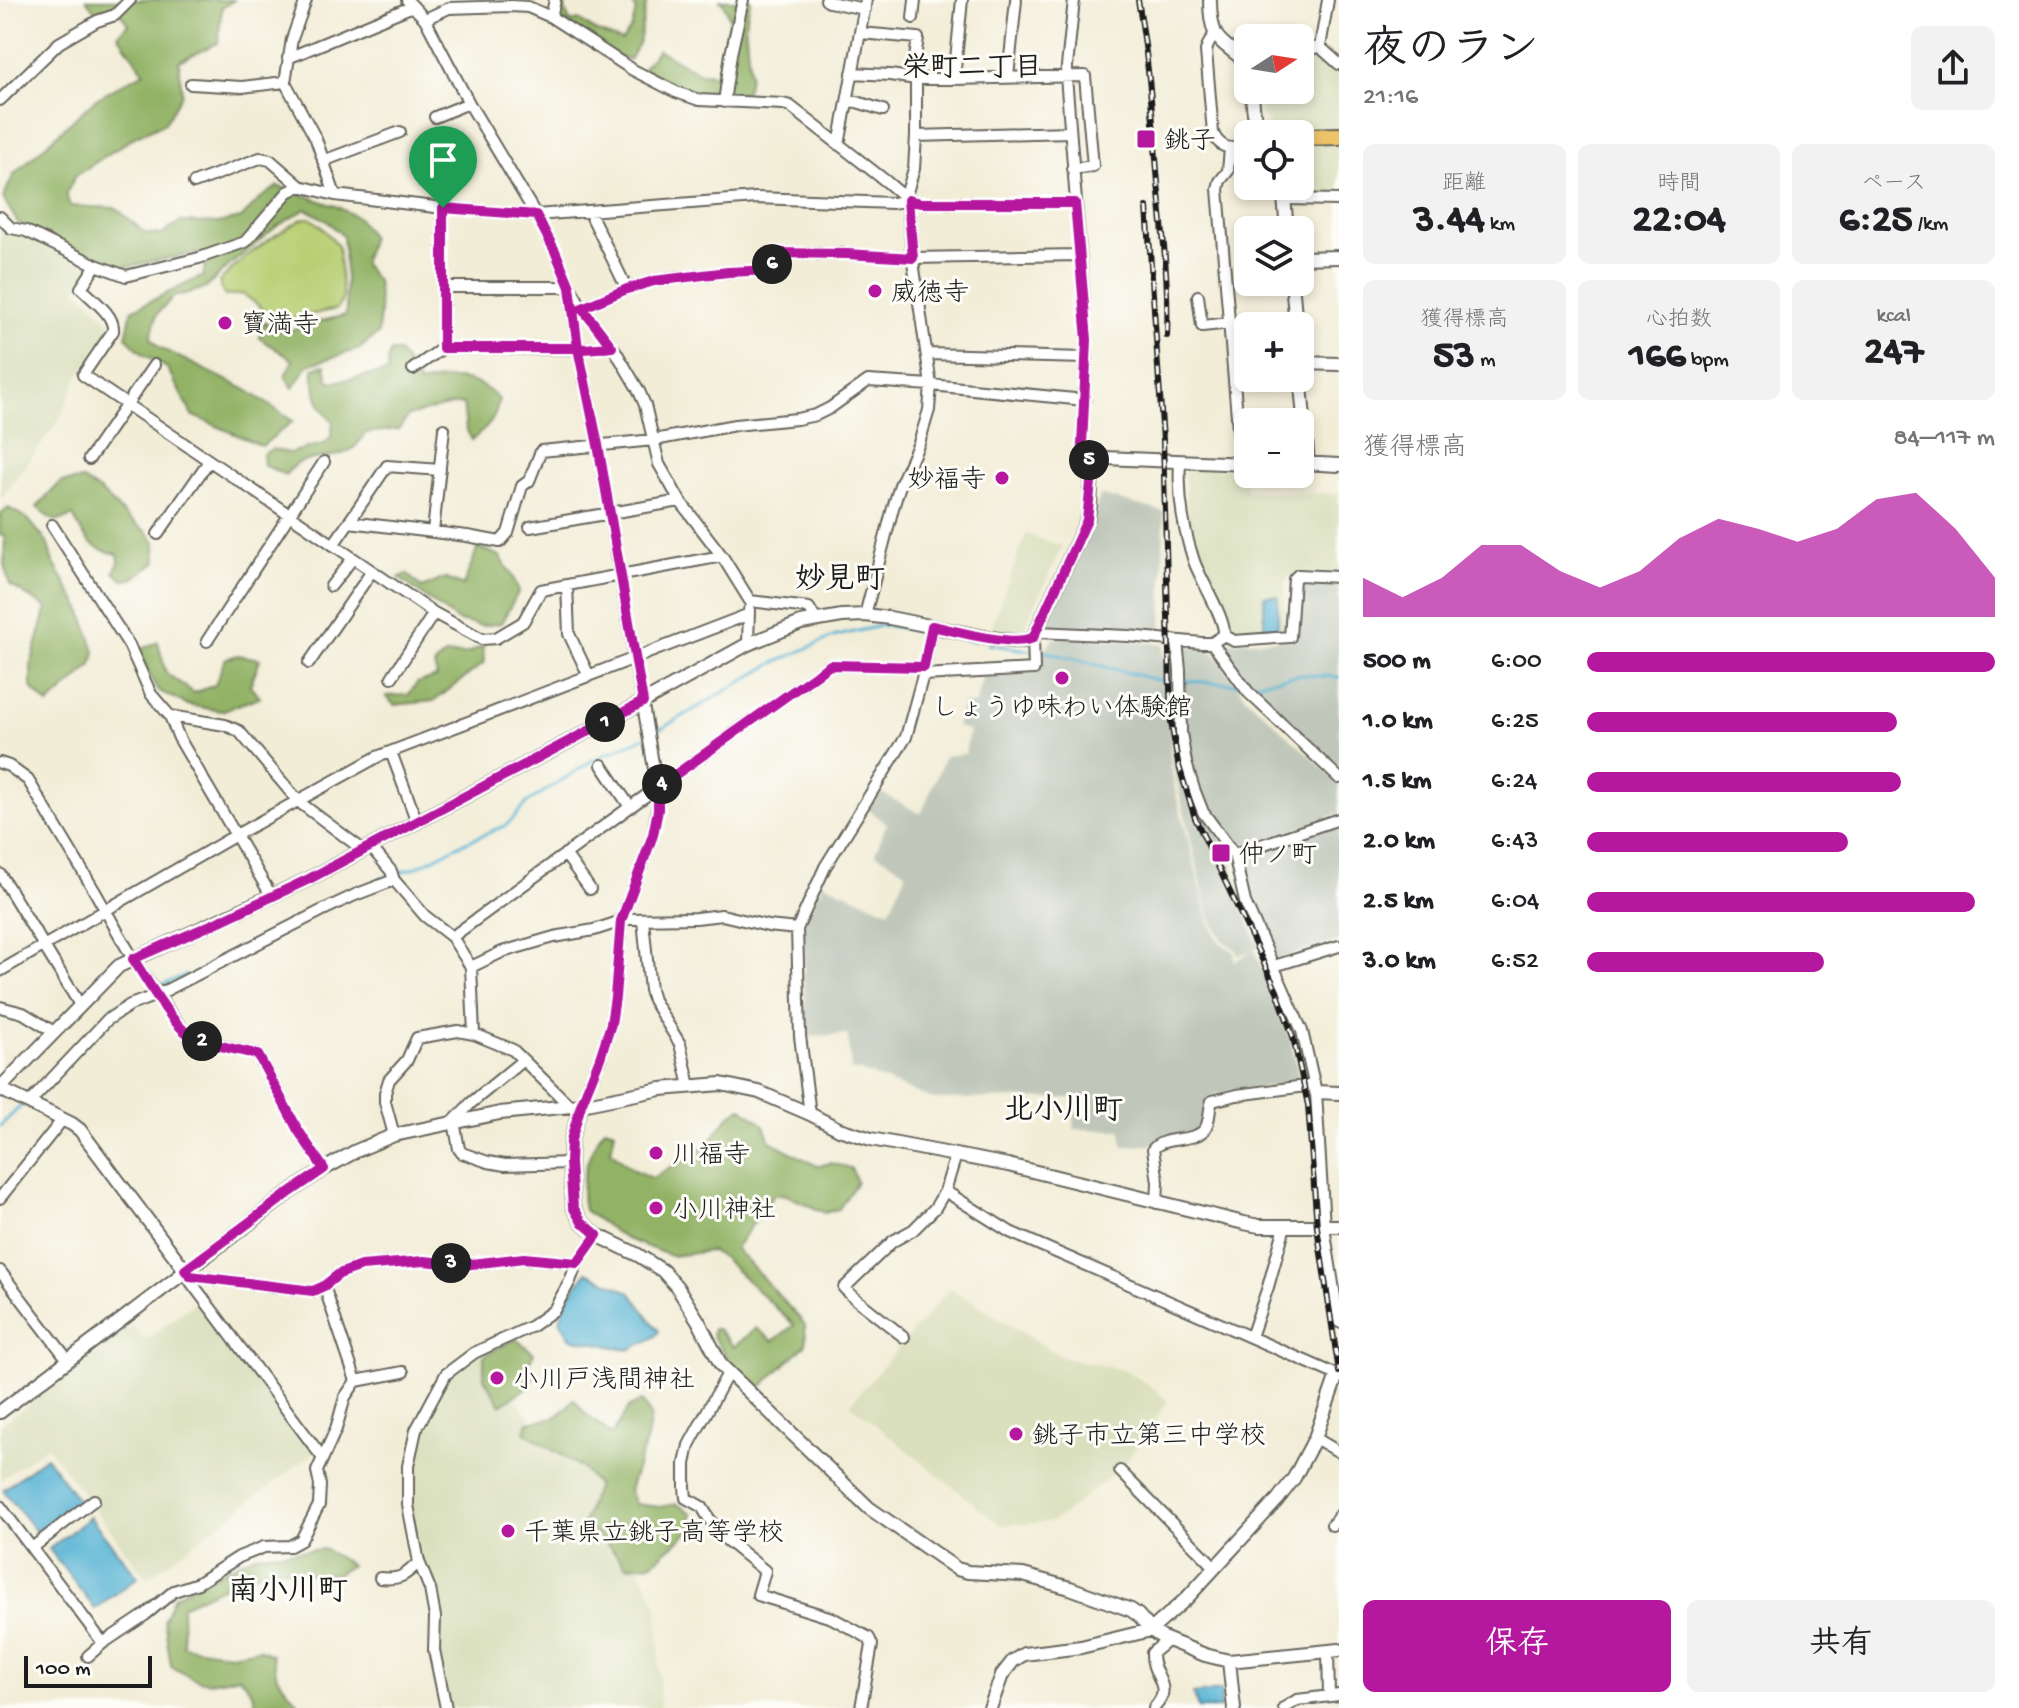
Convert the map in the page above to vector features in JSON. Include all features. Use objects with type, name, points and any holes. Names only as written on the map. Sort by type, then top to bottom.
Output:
[{"type":"main road","points":[[1314,137],[1339,136]]},
{"type":"street","points":[[0,100],[59,43],[97,21],[115,15],[130,0]]},
{"type":"street","points":[[306,0],[292,39],[285,82],[316,139],[335,195]]},
{"type":"street","points":[[551,17],[555,0]]},
{"type":"street","points":[[724,102],[743,0]]},
{"type":"street","points":[[826,0],[865,5],[839,145]]},
{"type":"street","points":[[913,18],[915,0]]},
{"type":"street","points":[[954,79],[962,0]]},
{"type":"street","points":[[1008,77],[1016,0]]},
{"type":"street","points":[[1074,0],[1066,76],[1087,340],[1082,445],[1093,464]]},
{"type":"street","points":[[1210,0],[1215,33],[1234,50]]},
{"type":"street","points":[[1320,47],[1328,0]]},
{"type":"street","points":[[288,58],[410,3],[425,19],[469,103],[536,215],[582,308],[612,347],[639,391],[659,464],[680,501],[722,556],[750,601],[748,644]]},
{"type":"street","points":[[425,19],[449,4],[528,7],[551,17],[633,70],[676,92],[699,100],[790,106],[908,200]]},
{"type":"street","points":[[860,33],[918,38],[914,78],[914,169],[907,192],[931,385],[929,410],[919,443],[896,496],[865,615]]},
{"type":"street","points":[[1215,33],[1206,51],[1213,133],[1221,145],[1234,149]]},
{"type":"street","points":[[1314,48],[1320,47]]},
{"type":"street","points":[[1320,47],[1339,64]]},
{"type":"street","points":[[852,73],[954,79],[1085,76],[1093,166],[1072,169]]},
{"type":"street","points":[[191,84],[242,87],[285,82]]},
{"type":"street","points":[[848,101],[883,110]]},
{"type":"street","points":[[435,117],[469,103]]},
{"type":"street","points":[[323,161],[400,132]]},
{"type":"street","points":[[916,136],[1070,132]]},
{"type":"street","points":[[1230,149],[1228,171],[1218,189],[1234,360]]},
{"type":"street","points":[[194,183],[260,158],[270,160],[300,186],[335,195],[536,215],[756,198],[893,203],[908,200],[920,203],[1075,203]]},
{"type":"street","points":[[0,217],[11,228],[26,231],[126,276],[199,258],[245,242],[288,192],[300,186]]},
{"type":"street","points":[[1314,196],[1339,200]]},
{"type":"street","points":[[443,208],[443,348]]},
{"type":"street","points":[[589,211],[627,289]]},
{"type":"street","points":[[582,308],[654,281],[772,270],[772,253],[913,258],[1079,255]]},
{"type":"street","points":[[1314,258],[1339,257]]},
{"type":"street","points":[[96,265],[81,288],[110,317],[114,326],[83,375],[434,613],[482,639],[496,638],[523,622],[541,590],[722,556]]},
{"type":"street","points":[[443,287],[570,287]]},
{"type":"street","points":[[570,287],[578,348],[658,787],[653,835],[621,921],[611,1024],[600,1058],[576,1106],[570,1163],[573,1207],[582,1222],[597,1235],[663,1271],[699,1322],[721,1365],[869,1508],[957,1569],[1023,1575],[1070,1588],[1131,1610],[1151,1630],[1168,1640],[1229,1661],[1334,1650],[1327,1708]]},
{"type":"street","points":[[1198,296],[1202,326],[1231,323]]},
{"type":"street","points":[[413,369],[443,348],[612,347]]},
{"type":"street","points":[[927,354],[1087,358]]},
{"type":"street","points":[[1314,363],[1339,364]]},
{"type":"street","points":[[89,459],[154,365]]},
{"type":"street","points":[[349,522],[500,542],[508,533],[522,486],[529,481],[541,451],[654,440],[735,425],[816,415],[868,381],[1085,400]]},
{"type":"street","points":[[433,532],[444,429]]},
{"type":"street","points":[[452,937],[830,665],[924,671],[1034,669],[1035,635],[1087,520],[1093,464],[1098,459],[1234,464]]},
{"type":"street","points":[[158,534],[209,461]]},
{"type":"street","points":[[207,641],[324,462]]},
{"type":"street","points":[[1180,462],[1181,504],[1188,539],[1204,585],[1223,623],[1224,635]]},
{"type":"street","points":[[1314,464],[1339,465]]},
{"type":"street","points":[[333,545],[387,466],[440,470]]},
{"type":"street","points":[[530,527],[680,501]]},
{"type":"street","points":[[52,525],[129,645],[151,694],[170,716],[179,738],[272,897]]},
{"type":"street","points":[[331,586],[353,558]]},
{"type":"street","points":[[309,663],[372,571]]},
{"type":"street","points":[[1224,635],[1234,641],[1290,637],[1294,579],[1298,575],[1339,577]]},
{"type":"street","points":[[567,585],[569,634],[589,676]]},
{"type":"street","points":[[750,601],[809,608],[816,620]]},
{"type":"street","points":[[392,677],[434,613]]},
{"type":"street","points":[[0,971],[377,757],[747,615]]},
{"type":"street","points":[[322,1457],[80,1130],[0,1088],[119,966],[272,897],[748,644],[779,631],[816,620],[865,615],[1020,642],[1035,635],[1128,636],[1212,643],[1224,635]]},
{"type":"street","points":[[810,1114],[800,1036],[797,929],[825,867],[906,737],[924,671],[932,626]]},
{"type":"street","points":[[1177,641],[1186,763],[1203,812],[1234,854],[1245,902],[1302,1031],[1315,1089],[1324,1227],[1339,1322]]},
{"type":"street","points":[[1212,643],[1254,698],[1339,778]]},
{"type":"street","points":[[170,716],[225,725],[239,731],[299,802],[366,848],[391,871],[394,880],[425,916],[452,937],[471,967],[474,1034]]},
{"type":"street","points":[[391,752],[417,822]]},
{"type":"street","points":[[0,763],[28,780],[133,959],[172,1016],[188,1035],[258,1055],[298,1130],[324,1169]]},
{"type":"street","points":[[602,765],[630,807]]},
{"type":"street","points":[[1234,854],[1339,819]]},
{"type":"street","points":[[565,854],[590,889]]},
{"type":"street","points":[[0,874],[80,1005]]},
{"type":"street","points":[[29,1103],[107,1020],[130,1005],[157,995],[321,911],[394,880]]},
{"type":"street","points":[[471,967],[502,952],[621,921],[722,915],[797,929]]},
{"type":"street","points":[[643,920],[650,990],[680,1044],[690,1086]]},
{"type":"street","points":[[1274,966],[1339,946]]},
{"type":"street","points":[[1,1008],[23,1013],[54,1032]]},
{"type":"street","points":[[394,1135],[385,1102],[389,1080],[407,1060],[417,1038],[458,1031],[513,1050],[576,1106]]},
{"type":"street","points":[[454,1121],[523,1060]]},
{"type":"street","points":[[0,1412],[188,1273],[289,1193],[324,1169],[373,1143],[454,1121],[576,1106],[690,1086],[721,1084],[744,1088],[780,1100],[839,1129],[871,1139],[1008,1165],[1244,1223],[1259,1226],[1339,1226]]},
{"type":"street","points":[[1157,1203],[1158,1182],[1153,1149],[1159,1142],[1197,1135],[1206,1127],[1212,1101],[1237,1095],[1315,1089],[1339,1093]]},
{"type":"street","points":[[0,1198],[63,1119]]},
{"type":"street","points":[[454,1121],[462,1153],[505,1165],[570,1163]]},
{"type":"street","points":[[904,1337],[844,1288],[893,1241],[913,1230],[935,1208],[945,1191],[956,1155]]},
{"type":"street","points":[[945,1191],[1010,1232],[1338,1374],[1315,1438],[1294,1478],[1186,1599],[1151,1630],[1081,1647],[1024,1654],[1013,1661],[1002,1675],[990,1708]]},
{"type":"street","points":[[1251,1337],[1285,1226]]},
{"type":"street","points":[[446,1708],[434,1650],[435,1617],[430,1589],[419,1562],[408,1505],[408,1466],[416,1430],[446,1374],[465,1358],[532,1326],[554,1310],[577,1263],[597,1235]]},
{"type":"street","points":[[188,1273],[313,1291],[351,1268],[391,1263],[424,1261],[463,1265],[524,1258],[577,1263]]},
{"type":"street","points":[[0,1271],[68,1360]]},
{"type":"street","points":[[324,1286],[356,1381]]},
{"type":"street","points":[[88,1656],[174,1591],[198,1583],[239,1557],[264,1547],[290,1546],[301,1540],[319,1505],[317,1471],[336,1429],[345,1397],[356,1381],[403,1372]]},
{"type":"street","points":[[728,1373],[689,1445],[685,1464],[686,1498],[702,1507],[718,1533],[765,1571],[758,1595],[832,1618],[869,1638],[872,1645],[861,1708]]},
{"type":"street","points":[[1315,1438],[1339,1452]]},
{"type":"street","points":[[1120,1471],[1215,1567]]},
{"type":"street","points":[[32,1548],[94,1500]]},
{"type":"street","points":[[0,1506],[103,1643]]},
{"type":"street","points":[[380,1578],[395,1579],[419,1562]]},
{"type":"street","points":[[1154,1708],[1162,1699],[1163,1686],[1152,1665],[1152,1653],[1168,1640]]},
{"type":"street","points":[[1229,1661],[1234,1708]]},
{"type":"street","points":[[1284,1708],[1297,1700],[1330,1695]]},
{"type":"shaded area","points":[[1328,50],[1339,61],[1339,197],[1314,197],[1314,120],[1265,120],[1262,115],[1261,104],[1314,104],[1314,52]]},
{"type":"shaded area","points":[[0,224],[8,233],[26,235],[89,266],[77,289],[106,318],[110,328],[78,377],[59,421],[0,500]]},
{"type":"shaded area","points":[[1234,468],[1234,488],[1249,491],[1339,494],[1339,574],[1296,573],[1288,577],[1285,582],[1284,634],[1234,636],[1201,567],[1188,521],[1184,469]]},
{"type":"shaded area","points":[[1100,495],[1164,512],[1162,635],[1049,626],[1048,617],[1092,522]]},
{"type":"shaded area","points":[[1026,534],[1062,546],[1021,636],[991,627]]},
{"type":"shaded area","points":[[1298,582],[1339,583],[1339,773],[1251,690],[1221,650],[1221,645],[1229,642],[1292,639]]},
{"type":"shaded area","points":[[1067,636],[1163,644],[1168,725],[1175,725],[1182,764],[1229,853],[1240,890],[1238,897],[1259,947],[1237,956],[1237,950],[1223,941],[1209,916],[1174,770],[1169,730],[1176,794],[1209,921],[1219,942],[1235,952],[1234,962],[1254,950],[1291,1042],[1300,1082],[1213,1095],[1202,1125],[1193,1133],[1159,1138],[1152,1145],[1123,1146],[1121,1130],[1074,1129],[1074,1098],[933,1099],[860,1071],[851,1071],[848,1034],[806,1037],[803,929],[823,883],[889,911],[907,872],[875,853],[887,823],[864,807],[876,790],[921,814],[945,756],[965,754],[969,731],[956,726],[963,703],[975,705],[984,675],[1036,672],[1038,650],[1048,646],[1052,640]]},
{"type":"shaded area","points":[[1184,645],[1209,646],[1244,695],[1339,783],[1339,813],[1290,832],[1237,848],[1234,846],[1204,804],[1193,768],[1183,706],[1186,696],[1181,648]]},
{"type":"shaded area","points":[[1339,824],[1339,941],[1274,958],[1248,901],[1238,858]]},
{"type":"shaded area","name":"銚子市立第三中学校","points":[[950,1288],[1062,1357],[1127,1371],[1168,1401],[1124,1465],[1050,1522],[1000,1525],[850,1404]]},
{"type":"shaded area","points":[[198,1300],[315,1452],[149,1577],[143,1574],[47,1446],[0,1480],[0,1425],[133,1325],[146,1340]]},
{"type":"shaded area","name":"千葉県立銚子高等学校","points":[[488,1346],[497,1373],[532,1420],[573,1439],[608,1483],[633,1556],[658,1606],[660,1708],[446,1708],[435,1617],[408,1505],[411,1449],[440,1383]]},
{"type":"green space","points":[[86,0],[234,0],[222,8],[218,43],[179,61],[182,94],[165,123],[136,136],[75,176],[66,194],[70,206],[116,208],[145,233],[162,235],[179,222],[218,223],[241,218],[278,186],[338,207],[358,218],[371,236],[363,264],[377,281],[380,312],[378,334],[359,349],[308,365],[293,388],[285,376],[293,360],[259,338],[264,322],[285,332],[346,315],[343,236],[326,220],[306,209],[276,227],[206,288],[173,297],[157,314],[151,338],[160,348],[247,390],[293,421],[262,446],[192,415],[167,368],[143,354],[126,337],[132,310],[203,276],[205,264],[196,253],[119,268],[18,223],[3,198],[14,174],[96,99],[144,72],[118,35],[128,24],[115,6],[97,14]]},
{"type":"green space","points":[[559,0],[566,0],[565,9],[570,22],[579,20],[595,31],[622,41],[632,27],[636,10],[631,0],[647,0],[639,43],[629,60],[618,57],[556,16]]},
{"type":"green space","points":[[719,0],[751,0],[745,24],[750,75],[746,91],[718,96],[705,94],[680,87],[642,69],[658,50],[700,73],[716,74],[730,19],[723,2]]},
{"type":"green space","points":[[304,218],[310,218],[321,226],[338,246],[343,298],[337,309],[280,321],[243,294],[225,296],[219,282],[228,273],[259,247]]},
{"type":"green space","points":[[391,352],[399,352],[420,384],[463,380],[491,392],[499,400],[490,423],[472,440],[466,429],[463,404],[449,406],[408,416],[399,429],[365,433],[353,449],[301,462],[285,475],[264,465],[263,454],[272,449],[289,453],[326,443],[331,437],[333,421],[320,404],[313,368],[325,365],[328,380],[334,382],[388,372]]},
{"type":"green space","points":[[83,480],[101,492],[155,542],[156,562],[132,579],[123,580],[114,572],[119,562],[118,554],[94,546],[73,516],[53,520],[37,507],[61,482]]},
{"type":"green space","points":[[9,508],[28,519],[47,542],[53,562],[81,609],[95,651],[92,665],[48,705],[31,687],[31,664],[47,608],[10,585],[4,565],[5,537],[0,535],[0,514]]},
{"type":"green space","points":[[478,547],[500,556],[519,591],[501,623],[482,626],[458,621],[399,578],[407,574],[422,588],[445,578],[463,586]]},
{"type":"green space","points":[[158,642],[166,673],[194,693],[215,685],[225,659],[238,655],[260,659],[250,686],[260,697],[221,711],[188,705],[157,690],[138,650]]},
{"type":"green space","points":[[483,646],[484,663],[434,701],[394,705],[386,696],[408,695],[417,683],[437,677],[434,665],[445,655],[466,654]]},
{"type":"green space","points":[[742,1108],[764,1125],[770,1141],[817,1166],[831,1163],[851,1168],[857,1182],[839,1209],[825,1213],[784,1194],[774,1195],[735,1248],[805,1325],[806,1344],[761,1387],[745,1385],[712,1335],[713,1329],[718,1329],[734,1347],[756,1328],[773,1341],[794,1325],[723,1258],[711,1251],[671,1256],[624,1238],[584,1210],[582,1200],[586,1167],[605,1128],[615,1131],[611,1151],[632,1169],[652,1178],[706,1146],[729,1116]]},
{"type":"green space","points":[[516,1339],[534,1353],[527,1366],[536,1374],[526,1388],[501,1405],[484,1378],[484,1356]]},
{"type":"green space","points":[[574,1399],[586,1414],[612,1435],[629,1407],[642,1401],[651,1416],[647,1439],[629,1490],[635,1504],[659,1507],[677,1504],[692,1513],[692,1529],[651,1564],[626,1566],[610,1547],[583,1524],[597,1485],[583,1469],[525,1432],[528,1422],[554,1417]]},
{"type":"green space","points":[[324,1549],[351,1565],[337,1574],[308,1574],[273,1567],[182,1606],[183,1646],[230,1654],[258,1649],[272,1655],[277,1677],[302,1708],[257,1708],[253,1694],[239,1676],[204,1681],[171,1666],[164,1620],[174,1596],[256,1554]]},
{"type":"water","points":[[1264,596],[1278,596],[1278,628],[1264,628]]},
{"type":"water","points":[[587,1272],[630,1292],[659,1331],[655,1337],[629,1350],[570,1338],[560,1320],[567,1298]]},
{"type":"water","points":[[46,1457],[78,1500],[37,1533],[3,1490]]},
{"type":"water","points":[[90,1517],[138,1577],[95,1609],[49,1549]]},
{"type":"water","points":[[1221,1690],[1221,1708],[1198,1708],[1193,1694]]},
{"type":"waterway","points":[[652,734],[772,664],[833,637],[884,625],[976,641]]},
{"type":"waterway","points":[[988,644],[1047,652],[1157,680],[1176,681]]},
{"type":"waterway","points":[[1247,684],[1299,675],[1339,677]]},
{"type":"waterway","points":[[1183,681],[1240,684]]},
{"type":"waterway","points":[[365,886],[415,868],[504,826],[528,802],[593,760],[645,737]]},
{"type":"waterway","points":[[156,988],[186,975]]},
{"type":"waterway","points":[[105,1016],[113,1007],[149,991]]},
{"type":"waterway","points":[[0,1126],[23,1104]]},
{"type":"railway","points":[[1138,0],[1148,69],[1164,240],[1167,336]]},
{"type":"railway","points":[[1147,207],[1163,440],[1171,722],[1178,763],[1195,818],[1277,991],[1293,1037],[1308,1105],[1317,1227],[1339,1372]]},
{"type":"place","name":"銚子","points":[[1146,139]]},
{"type":"place","name":"威徳寺","points":[[875,291]]},
{"type":"place","name":"寶満寺","points":[[225,323]]},
{"type":"place","name":"妙福寺","points":[[1002,478]]},
{"type":"place","name":"しょうゆ味わい体験館","points":[[1062,678]]},
{"type":"place","name":"仲ノ町","points":[[1221,853]]},
{"type":"place","name":"川福寺","points":[[656,1153]]},
{"type":"place","name":"小川神社","points":[[656,1208]]},
{"type":"place","name":"小川戸浅間神社","points":[[497,1378]]},
{"type":"place","name":"銚子市立第三中学校","points":[[1016,1434]]},
{"type":"place","name":"千葉県立銚子高等学校","points":[[508,1531]]},
{"type":"district","name":"栄町二丁目","points":[[972,65]]},
{"type":"district","name":"妙見町","points":[[840,577]]},
{"type":"district","name":"北小川町","points":[[1063,1108]]},
{"type":"district","name":"南小川町","points":[[288,1589]]},
{"type":"route","points":[[443,208],[443,348],[578,348],[583,349],[612,347],[582,308],[644,283],[728,272],[772,270],[772,253],[913,258],[908,200],[920,203],[1075,203],[1087,340],[1082,445],[1093,464],[1087,520],[1033,638],[1020,642],[932,626],[924,667],[830,665],[658,787],[657,821],[621,921],[611,1024],[571,1140],[573,1207],[582,1222],[597,1235],[577,1263],[524,1258],[463,1265],[424,1261],[361,1266],[339,1274],[313,1291],[190,1276],[185,1270],[324,1169],[298,1130],[258,1055],[188,1035],[133,959],[309,879],[643,702],[578,348],[570,287],[536,215],[443,208]]}]
